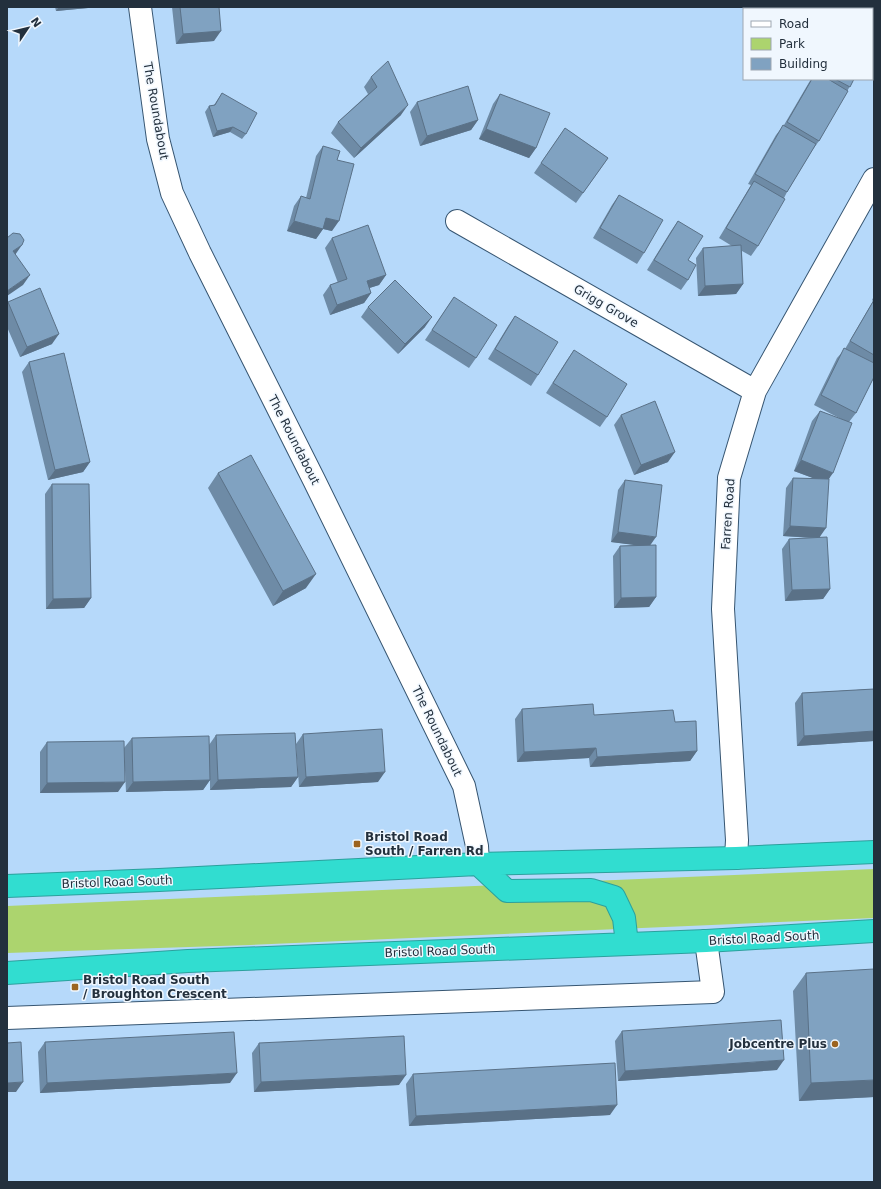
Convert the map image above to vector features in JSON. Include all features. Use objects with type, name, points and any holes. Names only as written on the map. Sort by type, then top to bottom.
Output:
[{"type":"highway","name":"Bristol Road South","points":[[7,886],[478,864],[736,858],[874,852]]},
{"type":"highway","points":[[478,864],[507,891],[591,890],[614,897],[624,918],[627,944]]},
{"type":"highway","name":"Bristol Road South","points":[[7,973],[188,961],[706,941],[874,931]]},
{"type":"street","name":"The Roundabout","points":[[140,7],[158,139],[172,193],[200,253],[318,487],[464,786],[477,846],[478,864]]},
{"type":"street","name":"Farren Road","points":[[736,858],[737,840],[723,601],[729,478],[755,391],[874,179]]},
{"type":"street","name":"Grigg Grove","points":[[457,221],[755,391]]},
{"type":"street","points":[[7,1018],[713,992],[706,941]]},
{"type":"green space","points":[[874,869],[874,918],[250,945],[7,953],[7,906]]},
{"type":"building","points":[[180,7],[219,7],[221,31],[183,34]]},
{"type":"building","points":[[874,7],[874,29],[873,8],[851,8]]},
{"type":"building","points":[[873,33],[874,34],[873,46]]},
{"type":"building","points":[[388,61],[408,105],[361,148],[338,122],[377,87],[371,77]]},
{"type":"building","points":[[811,80],[830,80],[848,91],[819,141],[787,122]]},
{"type":"building","points":[[837,80],[854,80],[850,87]]},
{"type":"building","points":[[468,86],[478,120],[427,136],[417,102]]},
{"type":"building","points":[[222,93],[257,113],[246,134],[233,127],[217,131],[209,106],[215,105]]},
{"type":"building","points":[[500,94],[550,113],[536,148],[486,129]]},
{"type":"building","points":[[783,125],[816,144],[787,192],[755,174]]},
{"type":"building","points":[[565,128],[608,158],[583,193],[541,163]]},
{"type":"building","points":[[323,146],[340,151],[337,160],[354,164],[339,221],[326,218],[323,229],[294,221],[301,196],[310,199]]},
{"type":"building","points":[[754,181],[785,199],[758,246],[726,228]]},
{"type":"building","points":[[619,195],[663,220],[644,253],[600,228]]},
{"type":"building","points":[[678,221],[703,236],[688,260],[696,265],[688,280],[654,260]]},
{"type":"building","points":[[368,225],[386,275],[367,281],[371,293],[337,305],[330,285],[347,279],[332,238]]},
{"type":"building","points":[[13,233],[20,234],[24,240],[22,245],[13,251],[30,275],[7,291],[7,238]]},
{"type":"building","points":[[741,245],[743,284],[705,286],[703,248]]},
{"type":"building","points":[[395,280],[432,317],[405,344],[368,307]]},
{"type":"building","points":[[40,288],[59,334],[27,347],[8,302]]},
{"type":"building","points":[[454,297],[497,325],[476,358],[432,330]]},
{"type":"building","points":[[874,300],[874,355],[850,341]]},
{"type":"building","points":[[515,316],[558,342],[538,375],[495,349]]},
{"type":"building","points":[[844,348],[874,363],[874,377],[856,413],[821,395]]},
{"type":"building","points":[[574,350],[627,384],[607,417],[553,383]]},
{"type":"building","points":[[64,353],[90,462],[55,470],[29,362]]},
{"type":"building","points":[[655,401],[675,452],[641,465],[621,415]]},
{"type":"building","points":[[820,411],[852,423],[833,473],[801,460]]},
{"type":"building","points":[[251,455],[316,574],[283,591],[218,473]]},
{"type":"building","points":[[793,478],[829,479],[826,528],[790,526]]},
{"type":"building","points":[[625,480],[662,485],[656,537],[618,532]]},
{"type":"building","points":[[52,484],[89,484],[91,598],[53,599]]},
{"type":"building","points":[[827,537],[830,589],[792,590],[789,539]]},
{"type":"building","points":[[656,545],[656,597],[621,598],[620,546]]},
{"type":"building","points":[[874,689],[874,731],[804,736],[802,693]]},
{"type":"building","points":[[593,704],[594,715],[673,710],[675,722],[696,721],[697,751],[597,757],[596,748],[524,752],[522,709]]},
{"type":"building","points":[[382,729],[385,772],[306,777],[303,734]]},
{"type":"building","points":[[295,733],[298,777],[218,780],[216,735]]},
{"type":"building","points":[[209,736],[210,780],[133,782],[132,738]]},
{"type":"building","points":[[124,741],[125,782],[47,783],[47,742]]},
{"type":"building","name":"Jobcentre Plus","points":[[874,969],[874,1080],[811,1083],[806,973]]},
{"type":"building","points":[[781,1020],[784,1060],[625,1071],[622,1031]]},
{"type":"building","points":[[234,1032],[237,1073],[47,1083],[45,1042]]},
{"type":"building","points":[[404,1036],[406,1075],[261,1082],[259,1043]]},
{"type":"building","points":[[21,1042],[23,1082],[7,1083],[7,1043]]},
{"type":"building","points":[[615,1063],[617,1105],[416,1116],[413,1074]]},
{"type":"place","name":"Bristol Road South / Farren Rd","points":[[357,844]]},
{"type":"place","name":"Bristol Road South / Broughton Crescent","points":[[75,987]]},
{"type":"place","name":"Jobcentre Plus","points":[[835,1044]]}]
